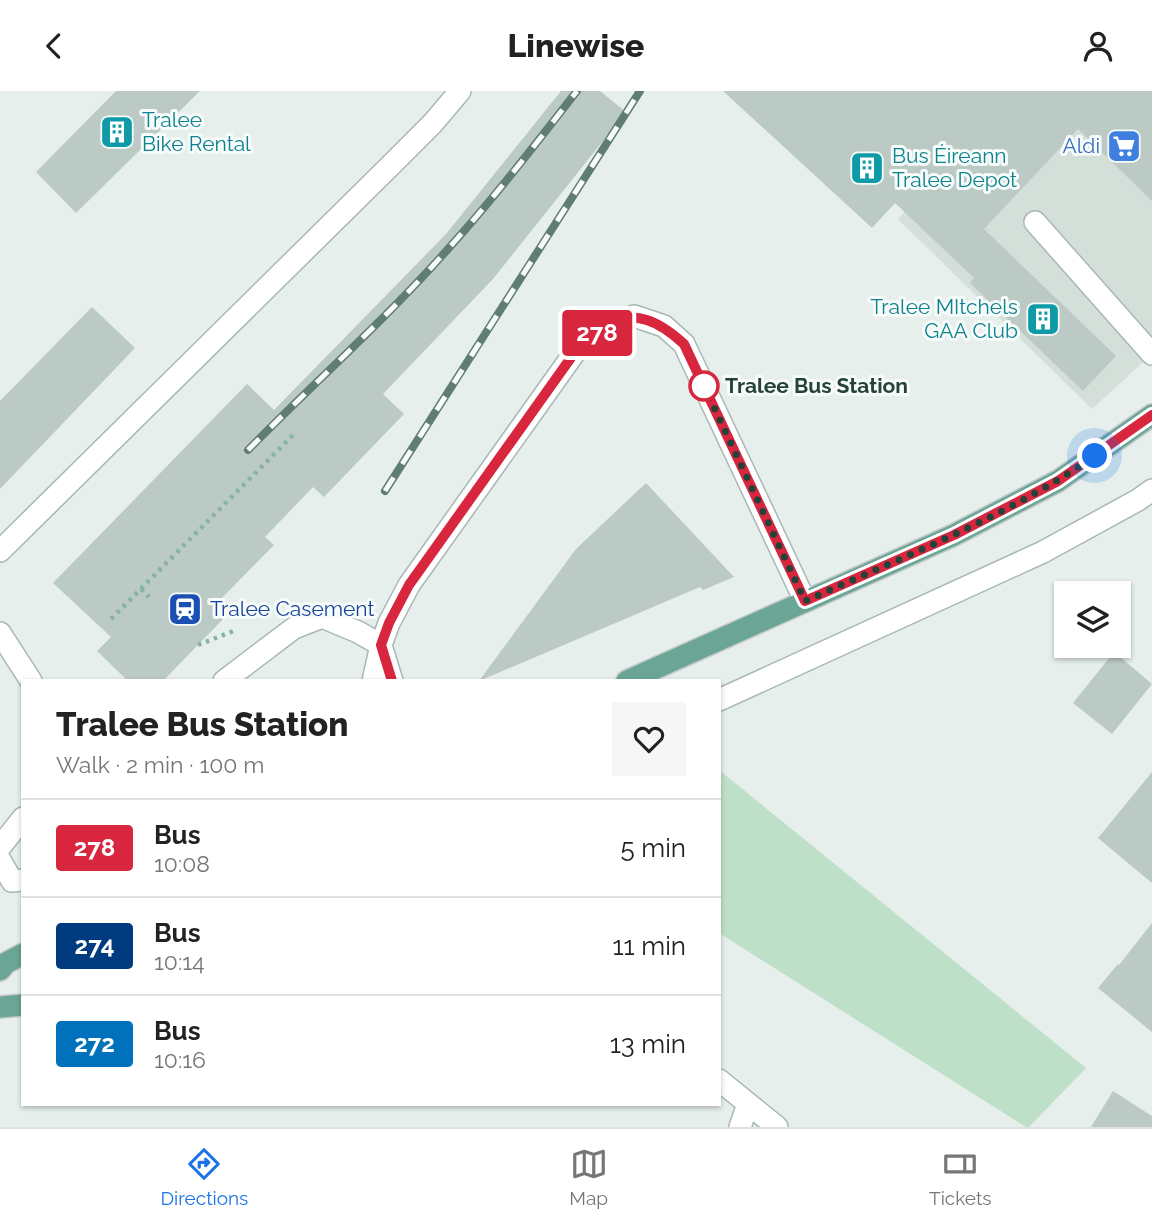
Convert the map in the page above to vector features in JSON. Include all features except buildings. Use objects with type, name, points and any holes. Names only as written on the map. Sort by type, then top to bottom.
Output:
[{"type":"main road","points":[[631,679],[954,535],[1058,481],[1152,415]]},
{"type":"main road","points":[[0,970],[6,963],[21,955]]},
{"type":"main road","points":[[0,1007],[21,1005]]},
{"type":"street","points":[[0,551],[400,156],[460,91]]},
{"type":"street","points":[[1035,222],[1152,354]]},
{"type":"street","points":[[373,679],[389,623],[409,585],[575,352],[605,326],[634,316],[664,326],[684,344],[805,601]]},
{"type":"street","points":[[721,698],[1043,552],[1152,490]]},
{"type":"street","points":[[227,679],[294,628],[322,617],[381,645],[391,679]]},
{"type":"street","points":[[0,633],[30,679]]},
{"type":"street","points":[[0,847],[21,821]]},
{"type":"street","points":[[0,860],[12,881],[21,880]]},
{"type":"street","points":[[721,1082],[777,1127]]},
{"type":"street","points":[[740,1127],[748,1104]]},
{"type":"path","points":[[111,619],[296,432]]},
{"type":"path","points":[[141,589],[149,597]]},
{"type":"path","points":[[198,645],[245,627]]},
{"type":"shaded area","points":[[1015,91],[1152,91],[1152,354],[1092,409],[898,219]]},
{"type":"green space","points":[[721,772],[1086,1068],[1029,1127],[721,934]]},
{"type":"railway","points":[[248,450],[424,275],[498,191],[577,91]]},
{"type":"railway","points":[[385,491],[640,91]]},
{"type":"bus line","name":"278","points":[[391,679],[381,645],[409,585],[575,352],[605,326],[634,316],[664,326],[684,344],[805,601],[954,535],[1058,481],[1152,415]]},
{"type":"place","name":"Tralee Bike Rental","points":[[117,132]]},
{"type":"place","name":"Aldi","points":[[1124,146]]},
{"type":"place","name":"Bus Éireann Tralee Depot","points":[[867,168]]},
{"type":"place","name":"Tralee MItchels GAA Club","points":[[1043,319]]},
{"type":"place","name":"Tralee Bus Station","points":[[704,386]]},
{"type":"place","name":"Tralee Casement","points":[[185,609]]},
{"type":"route","points":[[704,386],[805,601],[954,535],[1058,481],[1095,456]]}]
